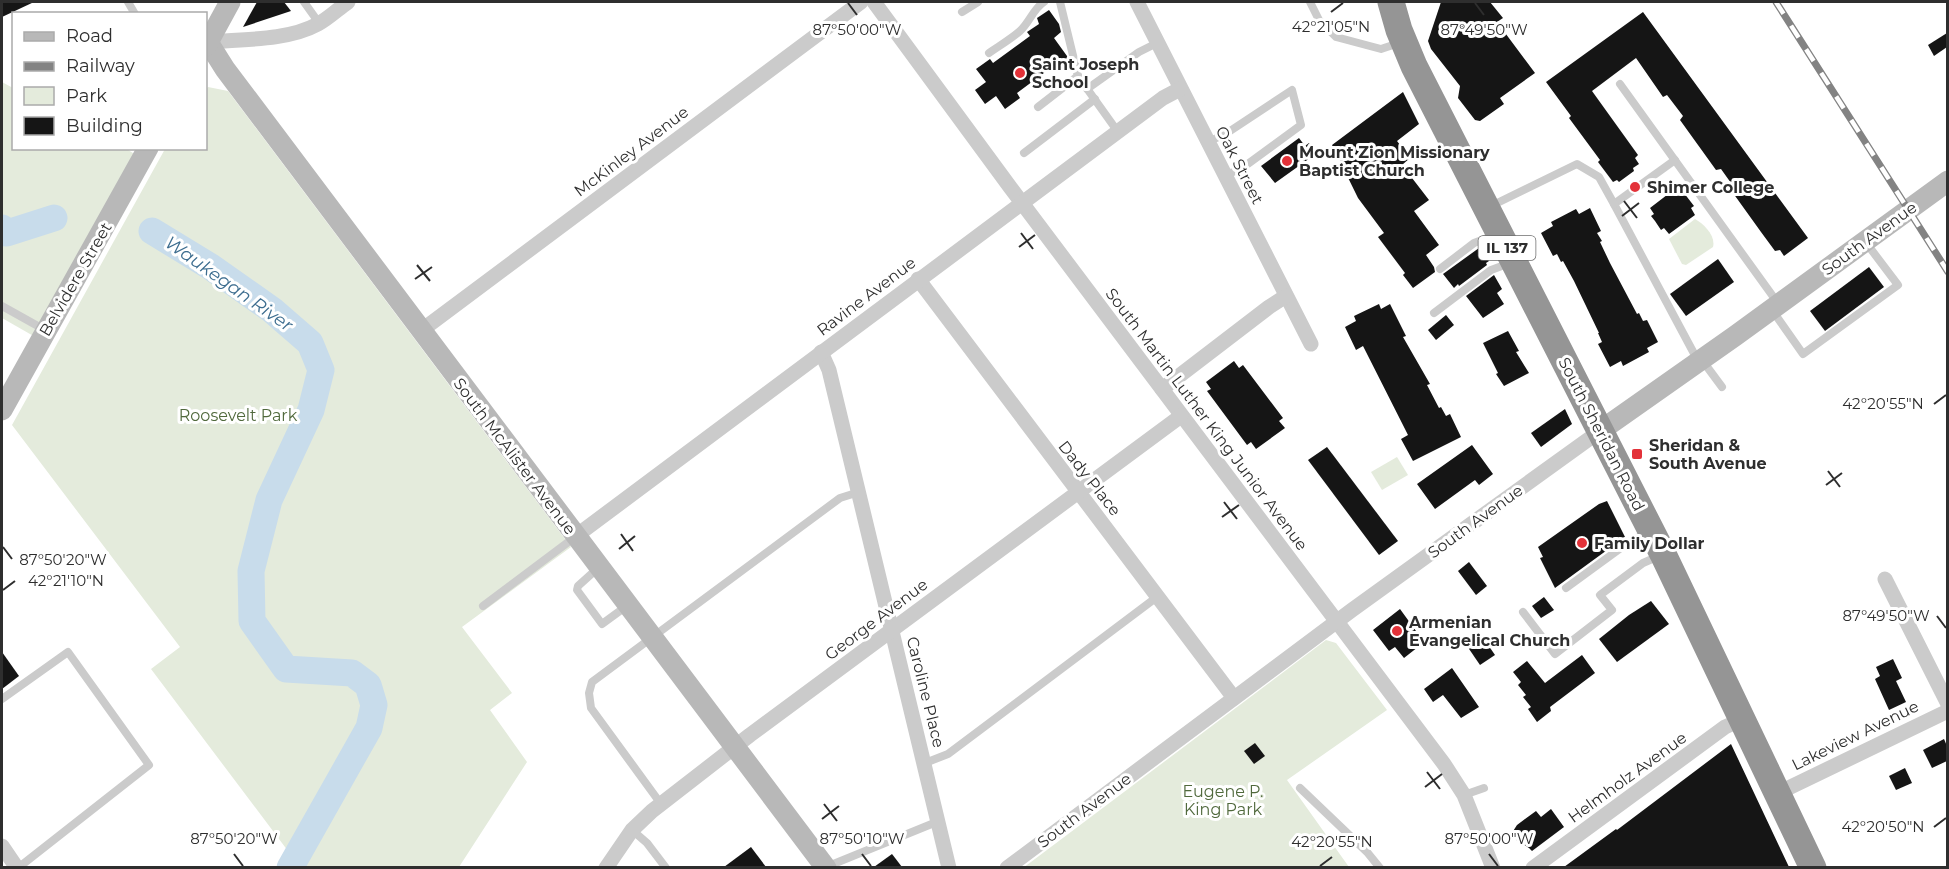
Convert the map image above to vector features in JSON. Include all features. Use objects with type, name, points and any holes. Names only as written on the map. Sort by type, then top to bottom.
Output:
[{"type":"highway","name":"South Sheridan Road","points":[[1391,2],[1403,41],[1657,543],[1813,867]]},
{"type":"street","points":[[207,44],[230,2]]},
{"type":"street","points":[[207,44],[303,31],[320,23],[348,2]]},
{"type":"street","name":"McKinley Avenue","points":[[422,330],[861,2]]},
{"type":"street","name":"South Martin Luther King Junior Avenue","points":[[874,2],[1438,755],[1464,795],[1493,867]]},
{"type":"street","name":"Oak Street","points":[[1137,2],[1311,345]]},
{"type":"street","name":"South McAlister Avenue","points":[[207,44],[826,867]]},
{"type":"street","name":"Ravine Avenue","points":[[576,536],[918,279],[1163,98],[1180,88]]},
{"type":"street","name":"Belvidere Street","points":[[2,410],[147,150]]},
{"type":"street","name":"South Avenue","points":[[1006,867],[1337,621],[1947,181]]},
{"type":"street","name":"Dady Place","points":[[918,279],[1234,698]]},
{"type":"street","points":[[1162,389],[1269,306],[1287,296]]},
{"type":"street","name":"Caroline Place","points":[[821,352],[829,370],[949,867]]},
{"type":"street","name":"George Avenue","points":[[606,867],[632,830],[661,804],[1182,416]]},
{"type":"street","points":[[1885,579],[1947,704]]},
{"type":"street","name":"Lakeview Avenue","points":[[1778,793],[1947,711]]},
{"type":"street","name":"Helmholz Avenue","points":[[1533,867],[1595,817],[1725,727],[1743,719]]},
{"type":"street","points":[[2,846],[18,867]]},
{"type":"lane","points":[[304,2],[320,23]]},
{"type":"lane","points":[[962,12],[978,2]]},
{"type":"lane","points":[[1060,2],[1078,76],[1118,132]]},
{"type":"lane","points":[[1310,2],[1319,20],[1336,37],[1381,49],[1403,41]]},
{"type":"lane","points":[[989,52],[1019,32],[1029,21],[1039,3]]},
{"type":"lane","points":[[1087,88],[1139,52],[1157,43]]},
{"type":"lane","points":[[1038,107],[1078,76]]},
{"type":"lane","points":[[1620,84],[1675,159],[1775,307],[1803,354],[1898,285],[1865,241]]},
{"type":"lane","points":[[1208,142],[1227,133],[1292,90],[1301,125],[1245,166],[1225,176]]},
{"type":"lane","points":[[1024,153],[1095,99]]},
{"type":"lane","points":[[1614,204],[1675,159]]},
{"type":"lane","points":[[1487,208],[1577,164],[1599,177],[1700,361],[1722,387]]},
{"type":"lane","points":[[1440,269],[1474,243],[1499,233]]},
{"type":"lane","points":[[1434,313],[1491,270],[1514,261]]},
{"type":"lane","points":[[2,306],[46,330]]},
{"type":"lane","points":[[661,804],[596,717],[591,708],[589,693],[591,685],[840,498],[858,492]]},
{"type":"lane","points":[[483,606],[576,536]]},
{"type":"lane","points":[[1566,588],[1629,542],[1657,543]]},
{"type":"lane","points":[[1523,612],[1555,654],[1612,610],[1600,594],[1643,563],[1657,543]]},
{"type":"lane","points":[[600,567],[578,586],[577,590],[602,624],[628,605]]},
{"type":"lane","points":[[925,763],[948,754],[1157,597]]},
{"type":"lane","points":[[2,699],[68,652],[149,765],[18,867]]},
{"type":"lane","points":[[1300,788],[1380,867]]},
{"type":"lane","points":[[1464,795],[1484,788]]},
{"type":"lane","points":[[826,867],[939,821]]},
{"type":"lane","points":[[632,830],[647,843],[666,867]]},
{"type":"green space","points":[[2,82],[12,87],[12,150],[128,150],[136,155],[37,338],[2,318]]},
{"type":"green space","name":"Roosevelt Park","points":[[207,88],[228,91],[571,547],[462,627],[512,693],[490,710],[527,762],[459,867],[300,867],[151,669],[180,647],[12,425],[164,150],[207,150]]},
{"type":"green space","points":[[1695,219],[1711,235],[1713,247],[1686,265],[1682,264],[1669,239]]},
{"type":"green space","points":[[1397,457],[1408,475],[1382,490],[1371,472]]},
{"type":"green space","name":"Eugene P. King Park","points":[[1326,640],[1336,643],[1387,710],[1287,780],[1349,867],[1023,868]]},
{"type":"building","points":[[2,2],[34,2],[12,12],[2,17]]},
{"type":"building","points":[[257,2],[284,2],[291,11],[243,27]]},
{"type":"building","points":[[1441,2],[1490,2],[1503,18],[1497,22],[1535,73],[1500,98],[1504,104],[1480,121],[1475,120],[1458,98],[1460,86],[1431,49],[1428,41]]},
{"type":"building","points":[[1049,10],[1059,24],[1061,32],[1054,38],[1067,56],[1068,62],[1055,71],[1052,67],[1017,93],[1020,98],[1005,109],[996,96],[985,104],[975,90],[986,82],[976,69],[990,59],[993,63],[1030,36],[1027,32],[1039,24],[1037,18]]},
{"type":"building","points":[[1643,12],[1808,238],[1784,256],[1780,250],[1775,251],[1733,193],[1736,190],[1721,169],[1716,170],[1680,120],[1683,116],[1667,95],[1663,97],[1636,58],[1592,91],[1638,155],[1635,158],[1639,164],[1633,168],[1634,171],[1619,182],[1617,180],[1613,182],[1598,162],[1600,160],[1546,82]]},
{"type":"building","points":[[1947,33],[1947,47],[1934,56],[1928,45]]},
{"type":"building","points":[[1403,92],[1419,124],[1397,141],[1410,158],[1402,165],[1429,200],[1414,211],[1439,245],[1426,255],[1435,272],[1413,288],[1403,275],[1405,273],[1378,237],[1384,233],[1358,198],[1332,145]]},
{"type":"building","name":"Mount Zion Missionary Baptist Church","points":[[1299,138],[1305,146],[1309,143],[1317,153],[1275,183],[1261,166]]},
{"type":"building","points":[[1676,188],[1681,196],[1684,193],[1694,206],[1691,208],[1695,215],[1669,234],[1664,228],[1661,230],[1651,216],[1654,214],[1650,208]]},
{"type":"building","points":[[1590,208],[1601,231],[1597,233],[1610,263],[1637,314],[1639,313],[1643,321],[1647,320],[1658,342],[1647,348],[1649,352],[1623,366],[1621,361],[1610,367],[1598,344],[1602,342],[1599,333],[1574,281],[1563,261],[1561,262],[1557,254],[1553,256],[1541,233],[1553,226],[1551,222],[1576,209],[1579,214]]},
{"type":"building","points":[[1479,248],[1489,261],[1487,265],[1454,288],[1443,274]]},
{"type":"building","points":[[1718,259],[1734,282],[1686,316],[1670,294]]},
{"type":"building","points":[[1869,267],[1884,287],[1825,331],[1810,311]]},
{"type":"building","points":[[1494,275],[1502,289],[1497,293],[1504,304],[1483,318],[1466,296]]},
{"type":"building","points":[[1379,304],[1381,309],[1390,304],[1406,336],[1403,337],[1430,384],[1427,385],[1439,408],[1441,407],[1446,416],[1450,414],[1461,437],[1413,461],[1401,439],[1408,435],[1363,346],[1356,350],[1345,327],[1356,321],[1354,316]]},
{"type":"building","points":[[1446,315],[1454,325],[1436,340],[1428,330]]},
{"type":"building","points":[[1508,331],[1519,351],[1516,352],[1529,373],[1504,386],[1496,374],[1498,373],[1483,343]]},
{"type":"building","points":[[1234,361],[1239,368],[1243,365],[1283,418],[1279,421],[1285,428],[1256,449],[1251,442],[1247,445],[1207,391],[1211,389],[1206,382]]},
{"type":"building","points":[[1565,409],[1572,424],[1541,447],[1531,433]]},
{"type":"building","points":[[1472,445],[1493,474],[1479,485],[1475,480],[1435,509],[1417,484]]},
{"type":"building","points":[[1327,447],[1398,541],[1379,555],[1308,460]]},
{"type":"building","name":"Family Dollar","points":[[1607,501],[1625,537],[1555,588],[1540,558],[1543,557],[1538,547],[1599,504]]},
{"type":"building","points":[[1469,562],[1487,586],[1476,595],[1458,571]]},
{"type":"building","points":[[1544,597],[1554,610],[1541,618],[1532,606]]},
{"type":"building","points":[[1651,601],[1669,624],[1617,662],[1599,639]]},
{"type":"building","points":[[1400,609],[1416,631],[1409,636],[1418,647],[1404,658],[1395,647],[1389,651],[1373,630]]},
{"type":"building","points":[[1482,636],[1495,655],[1480,665],[1467,646]]},
{"type":"building","points":[[2,652],[19,676],[2,689]]},
{"type":"building","points":[[1582,655],[1595,673],[1550,707],[1551,711],[1537,722],[1528,709],[1531,707],[1523,697],[1526,695],[1518,685],[1521,682],[1513,672],[1527,661],[1545,683]]},
{"type":"building","points":[[1893,659],[1902,678],[1896,681],[1906,702],[1889,710],[1875,679],[1880,676],[1876,667]]},
{"type":"building","points":[[1452,668],[1479,707],[1461,718],[1443,695],[1433,702],[1424,689]]},
{"type":"building","points":[[1944,739],[1947,746],[1947,761],[1932,768],[1923,750]]},
{"type":"building","points":[[1255,743],[1265,756],[1254,764],[1244,751]]},
{"type":"building","points":[[1731,744],[1789,867],[1564,867],[1617,830]]},
{"type":"building","points":[[1905,768],[1912,783],[1896,790],[1889,776]]},
{"type":"building","points":[[1551,809],[1564,827],[1532,851],[1510,836],[1517,825],[1536,811],[1541,817]]},
{"type":"building","points":[[751,847],[766,867],[724,867]]},
{"type":"building","points":[[892,854],[902,867],[874,867]]},
{"type":"waterway","name":"Waukegan River","points":[[2,228],[7,233],[54,218]]},
{"type":"waterway","name":"Waukegan River","points":[[152,231],[211,267],[272,310],[310,343],[321,370],[311,410],[269,500],[251,571],[252,621],[286,669],[352,673],[368,685],[374,705],[369,728],[290,868]]},
{"type":"railway","points":[[1776,2],[1948,272]]},
{"type":"place","name":"Saint Joseph School","points":[[1020,73]]},
{"type":"place","name":"Mount Zion Missionary Baptist Church","points":[[1287,161]]},
{"type":"place","name":"Shimer College","points":[[1635,187]]},
{"type":"place","name":"Sheridan & South Avenue","points":[[1637,454]]},
{"type":"place","name":"Family Dollar","points":[[1582,543]]},
{"type":"place","name":"Armenian Evangelical Church","points":[[1397,631]]}]
